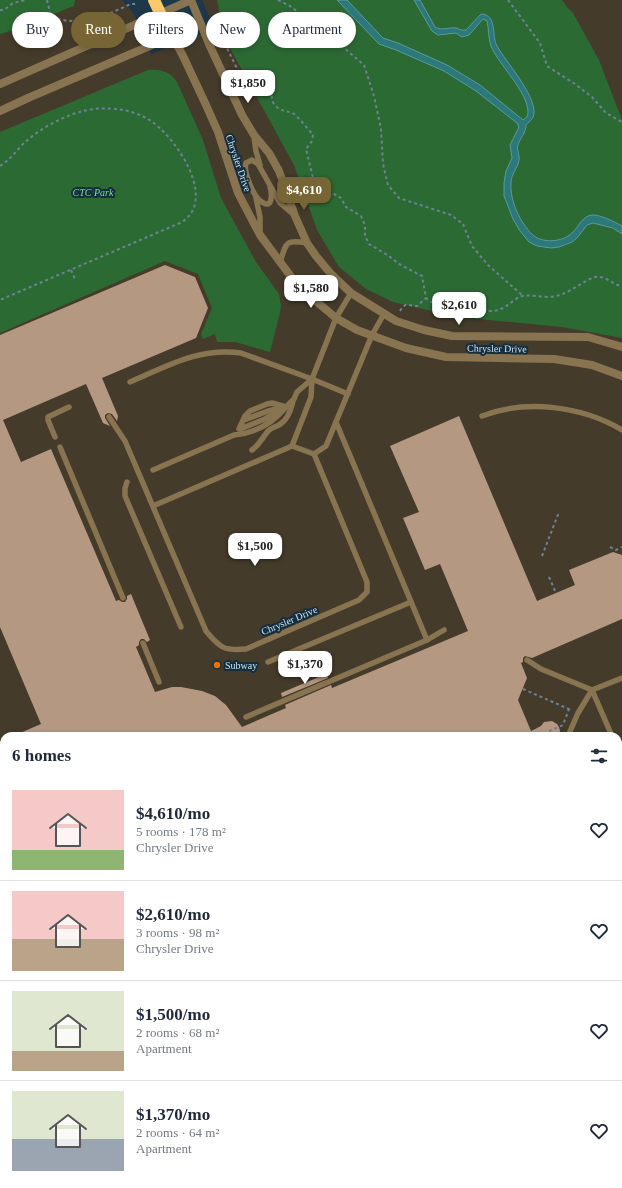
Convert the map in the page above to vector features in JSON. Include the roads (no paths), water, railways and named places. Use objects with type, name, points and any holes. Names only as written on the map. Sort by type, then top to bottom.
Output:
[{"type":"highway","points":[[154,0],[160,12]]},
{"type":"street","name":"Chrysler Drive","points":[[162,12],[191,0],[242,115],[254,135],[279,170],[295,216],[307,243],[331,274],[351,293],[400,323],[452,336],[588,337],[622,347]]},
{"type":"street","name":"Chrysler Drive","points":[[0,84],[134,25]]},
{"type":"street","points":[[0,111],[145,48]]},
{"type":"street","name":"Chrysler Drive","points":[[179,48],[218,132],[238,193],[260,235],[298,286],[336,318],[357,330],[406,348],[446,357],[554,359],[592,365],[622,376]]},
{"type":"lane","points":[[254,135],[256,151],[270,187],[280,203],[295,216]]},
{"type":"lane","points":[[223,149],[236,161],[255,194],[261,202],[265,204],[272,200],[270,187]]},
{"type":"lane","points":[[246,177],[244,167],[248,161],[255,161],[262,169]]},
{"type":"lane","points":[[255,194],[260,217],[260,235]]},
{"type":"lane","points":[[280,263],[287,244],[293,241],[307,243]]},
{"type":"lane","points":[[292,446],[311,397],[312,379],[336,318],[351,293]]},
{"type":"lane","points":[[153,506],[292,446],[314,454],[326,446],[372,335],[384,314]]},
{"type":"lane","points":[[130,382],[188,357],[218,351],[241,353],[348,394]]},
{"type":"lane","points":[[252,450],[260,444],[269,430],[282,424],[290,412],[298,392],[312,379]]},
{"type":"lane","points":[[153,470],[234,435],[246,434],[261,428],[279,416],[294,399]]},
{"type":"lane","points":[[234,435],[240,429],[250,411],[272,403],[286,407]]},
{"type":"lane","points":[[55,437],[48,417],[69,407]]},
{"type":"lane","points":[[240,429],[264,419],[286,407]]},
{"type":"lane","points":[[482,416],[501,410],[548,407],[580,413],[622,430]]},
{"type":"lane","name":"Chrysler Drive","points":[[109,417],[125,441],[206,631],[218,645],[233,650],[246,649],[359,600],[365,596],[367,592],[367,582],[314,454]]},
{"type":"lane","points":[[336,422],[427,640]]},
{"type":"lane","points":[[60,447],[123,598]]},
{"type":"lane","points":[[127,482],[125,496],[181,627]]},
{"type":"lane","points":[[268,662],[411,602]]},
{"type":"lane","points":[[246,717],[427,640],[444,630]]},
{"type":"lane","points":[[143,643],[159,682]]},
{"type":"lane","points":[[527,660],[541,669],[592,690],[610,732]]},
{"type":"lane","points":[[570,732],[578,713],[592,690],[622,678]]},
{"type":"place","name":"Subway","points":[[217,665]]},
{"type":"park label","name":"CTC Park","points":[[93,192]]}]
